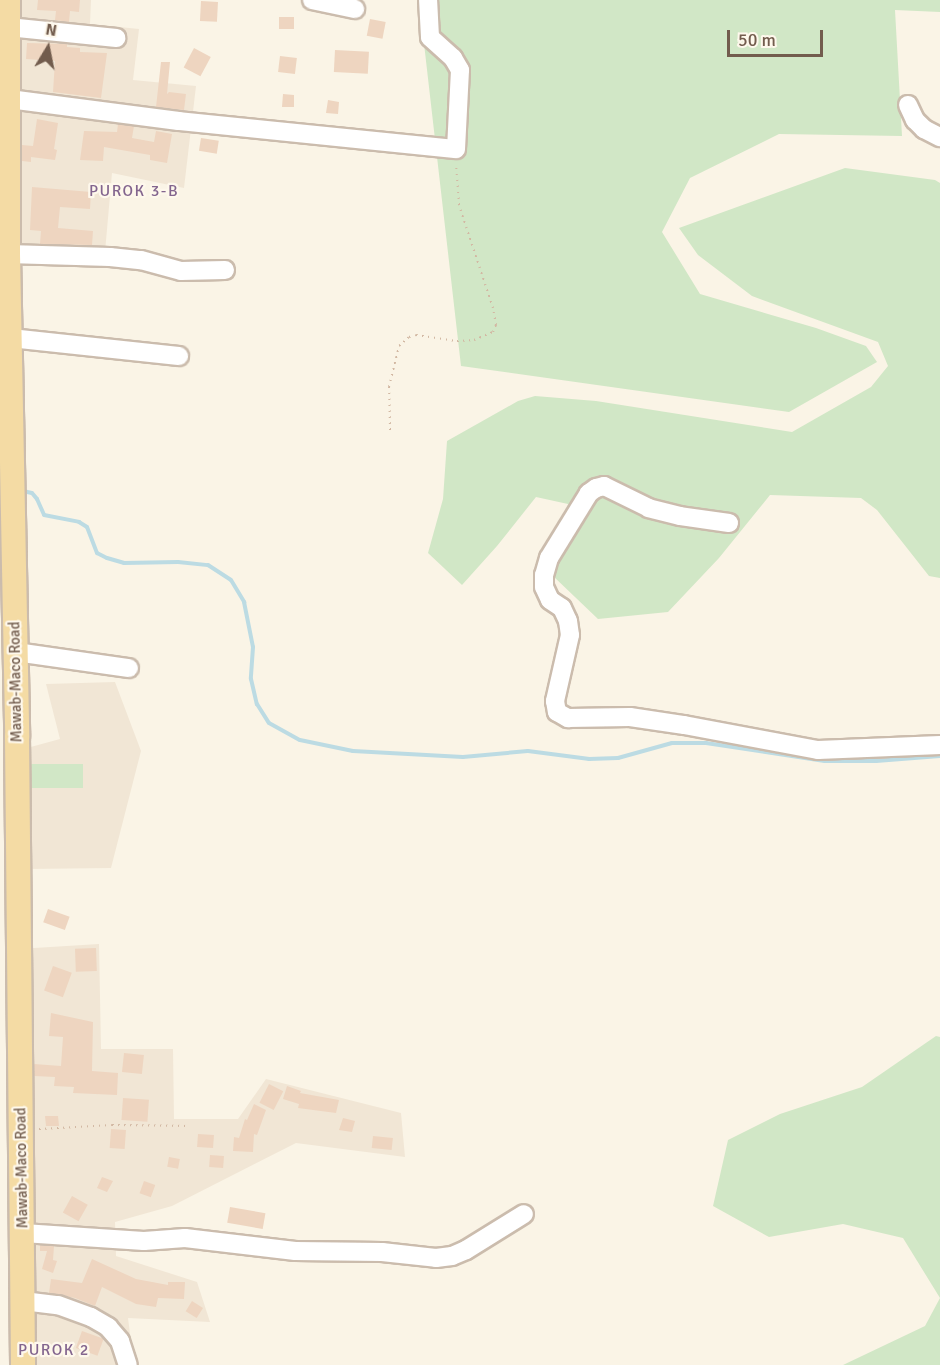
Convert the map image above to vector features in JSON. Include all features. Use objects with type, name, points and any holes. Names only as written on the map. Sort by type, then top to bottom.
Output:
[{"type":"main road","name":"Mawab-Maco Road","points":[[8,0],[8,254],[16,652],[23,1233],[22,1365]]},
{"type":"street","points":[[312,0],[355,9]]},
{"type":"street","points":[[9,99],[179,121],[456,150],[460,70],[453,58],[430,37],[428,0]]},
{"type":"street","points":[[8,27],[116,38]]},
{"type":"street","points":[[908,105],[920,124],[940,137]]},
{"type":"street","points":[[8,254],[110,257],[141,260],[181,271],[225,270]]},
{"type":"street","points":[[10,338],[179,356]]},
{"type":"street","points":[[729,523],[680,516],[649,508],[604,486],[589,493],[549,558],[544,575],[544,587],[550,600],[562,608],[568,621],[570,635],[555,701],[557,712],[568,718],[630,717],[818,750],[940,745]]},
{"type":"street","points":[[16,652],[129,668]]},
{"type":"street","points":[[23,1233],[144,1240],[185,1238],[295,1251],[382,1252],[436,1258],[452,1256],[466,1250],[524,1214]]},
{"type":"street","points":[[23,1301],[58,1305],[99,1322],[120,1341],[128,1365]]},
{"type":"path","points":[[390,430],[389,387],[399,346],[409,337],[416,335],[457,341],[474,340],[493,332],[495,325],[493,308],[459,205],[456,150]]},
{"type":"path","points":[[21,1130],[112,1125],[189,1126]]},
{"type":"shaded area","points":[[14,0],[91,0],[90,24],[139,29],[133,80],[196,86],[184,188],[112,173],[105,252],[16,251]]},
{"type":"shaded area","points":[[115,682],[141,751],[111,868],[28,869],[27,748],[60,739],[46,684]]},
{"type":"shaded area","points":[[99,944],[101,1049],[173,1049],[174,1119],[238,1119],[266,1079],[401,1113],[405,1157],[296,1143],[172,1206],[115,1222],[116,1256],[197,1282],[210,1322],[128,1318],[134,1365],[32,1365],[18,949]]},
{"type":"green space","points":[[419,0],[940,0],[940,12],[895,10],[902,136],[779,134],[690,178],[662,232],[700,294],[816,328],[866,346],[877,362],[789,412],[461,366]]},
{"type":"green space","points":[[845,168],[935,180],[940,183],[940,578],[929,576],[877,510],[861,498],[770,495],[719,558],[668,612],[598,619],[553,576],[568,504],[536,497],[462,585],[428,553],[443,499],[447,441],[518,401],[535,396],[596,401],[792,432],[871,387],[888,366],[878,342],[752,296],[698,255],[679,228]]},
{"type":"green space","points":[[29,764],[83,764],[83,788],[29,788]]},
{"type":"green space","points":[[936,1036],[940,1037],[940,1298],[903,1238],[843,1224],[769,1237],[713,1206],[728,1140],[780,1114],[862,1087]]},
{"type":"green space","points":[[940,1298],[940,1365],[843,1365],[925,1326]]},
{"type":"building","points":[[38,0],[80,0],[79,12],[70,11],[69,22],[55,20],[56,11],[37,10]]},
{"type":"building","points":[[201,1],[218,2],[217,22],[200,21]]},
{"type":"building","points":[[279,17],[294,17],[294,29],[279,29]]},
{"type":"building","points":[[370,19],[386,22],[382,39],[367,36]]},
{"type":"building","points":[[27,43],[67,44],[67,47],[80,48],[80,52],[107,53],[101,98],[53,92],[55,61],[26,59]]},
{"type":"building","points":[[194,48],[211,57],[200,76],[184,67]]},
{"type":"building","points":[[335,50],[369,52],[368,74],[334,72]]},
{"type":"building","points":[[280,56],[297,58],[295,74],[278,72]]},
{"type":"building","points":[[161,62],[170,62],[167,94],[169,92],[186,94],[184,110],[156,107]]},
{"type":"building","points":[[283,94],[294,95],[294,107],[282,107]]},
{"type":"building","points":[[328,100],[339,102],[338,114],[326,113]]},
{"type":"building","points":[[37,119],[58,123],[54,149],[57,150],[55,160],[31,157],[31,162],[22,161],[22,145],[33,146]]},
{"type":"building","points":[[118,124],[134,126],[132,138],[154,142],[156,131],[172,134],[167,163],[150,160],[150,155],[104,147],[103,161],[80,160],[84,131],[117,132]]},
{"type":"building","points":[[201,138],[219,141],[217,154],[199,151]]},
{"type":"building","points":[[32,187],[91,192],[90,209],[60,207],[58,228],[93,231],[92,245],[40,244],[41,231],[30,230]]},
{"type":"building","points":[[48,909],[70,917],[65,930],[43,922]]},
{"type":"building","points":[[96,948],[97,971],[76,972],[75,949]]},
{"type":"building","points":[[53,966],[72,973],[63,997],[44,990]]},
{"type":"building","points":[[51,1013],[93,1022],[92,1071],[118,1073],[117,1095],[73,1093],[74,1087],[54,1086],[55,1077],[34,1076],[34,1064],[61,1066],[63,1037],[49,1036]]},
{"type":"building","points":[[124,1053],[144,1055],[142,1074],[122,1072]]},
{"type":"building","points":[[269,1084],[283,1091],[274,1110],[259,1103]]},
{"type":"building","points":[[287,1086],[301,1091],[300,1093],[339,1100],[336,1113],[298,1108],[299,1104],[283,1099]]},
{"type":"building","points":[[123,1098],[149,1100],[147,1122],[121,1120]]},
{"type":"building","points":[[254,1104],[266,1110],[257,1135],[254,1134],[253,1152],[233,1151],[234,1137],[239,1138],[245,1119],[247,1120]]},
{"type":"building","points":[[45,1116],[58,1116],[59,1126],[46,1126]]},
{"type":"building","points":[[343,1118],[355,1121],[352,1132],[339,1130]]},
{"type":"building","points":[[111,1129],[126,1130],[125,1149],[110,1148]]},
{"type":"building","points":[[198,1134],[214,1135],[213,1148],[197,1147]]},
{"type":"building","points":[[373,1136],[393,1138],[392,1150],[372,1148]]},
{"type":"building","points":[[210,1155],[224,1156],[223,1168],[209,1167]]},
{"type":"building","points":[[169,1157],[180,1159],[178,1169],[167,1167]]},
{"type":"building","points":[[102,1177],[113,1181],[107,1192],[97,1188]]},
{"type":"building","points":[[144,1181],[155,1185],[151,1197],[140,1193]]},
{"type":"building","points":[[72,1196],[88,1205],[79,1221],[63,1213]]},
{"type":"building","points":[[230,1207],[265,1213],[263,1229],[227,1223]]},
{"type":"building","points":[[40,1245],[54,1246],[53,1260],[57,1261],[53,1273],[42,1269],[47,1251],[40,1251]]},
{"type":"building","points":[[92,1259],[136,1279],[168,1285],[168,1282],[185,1282],[184,1299],[158,1298],[156,1307],[136,1304],[102,1287],[95,1306],[75,1298],[49,1293],[51,1279],[82,1283]]},
{"type":"building","points":[[192,1301],[203,1308],[197,1318],[186,1311]]},
{"type":"building","points":[[82,1331],[104,1339],[97,1356],[76,1348]]},
{"type":"waterway","points":[[23,491],[32,493],[44,515],[79,522],[87,527],[97,553],[107,558],[124,563],[178,562],[208,565],[231,580],[244,602],[253,647],[251,679],[257,704],[269,723],[300,740],[353,751],[463,757],[528,751],[589,759],[618,758],[672,743],[706,743],[825,761],[876,761],[940,756]]},
{"type":"district","name":"PUROK 3-B","points":[[134,191]]},
{"type":"district","name":"PUROK 2","points":[[54,1350]]}]
